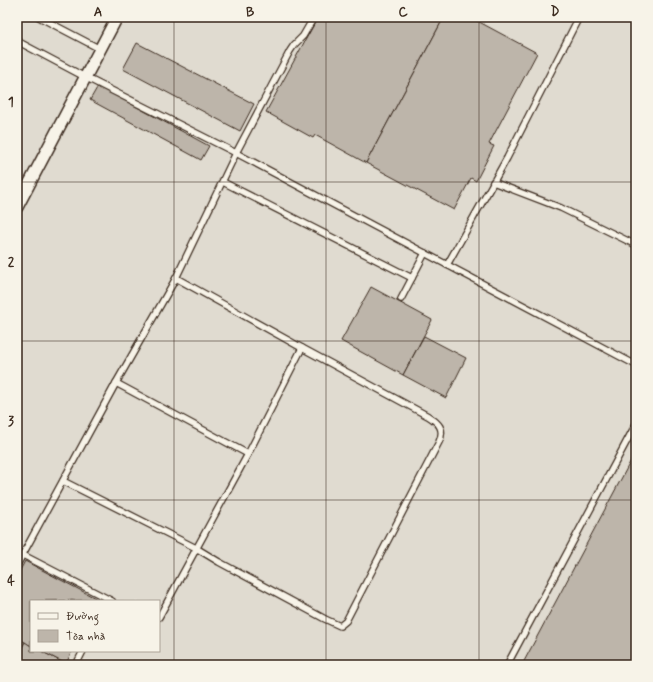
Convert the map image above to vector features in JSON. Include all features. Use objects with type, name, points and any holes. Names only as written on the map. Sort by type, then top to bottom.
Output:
[{"type":"street","points":[[17,207],[117,17]]},
{"type":"lane","points":[[39,17],[100,49]]},
{"type":"lane","points":[[17,565],[116,383],[176,278],[236,154],[290,51],[303,36],[314,17]]},
{"type":"lane","points":[[447,265],[507,158],[579,17]]},
{"type":"lane","points":[[17,40],[636,365]]},
{"type":"lane","points":[[223,182],[412,278]]},
{"type":"lane","points":[[493,182],[561,208],[636,245]]},
{"type":"lane","points":[[401,299],[425,253]]},
{"type":"lane","points":[[63,481],[196,548],[218,562],[325,619],[340,626],[346,621],[442,436],[441,431],[434,420],[428,416],[176,278]]},
{"type":"lane","points":[[160,615],[248,454],[302,348]]},
{"type":"lane","points":[[116,383],[248,454]]},
{"type":"lane","points":[[508,665],[636,424]]},
{"type":"lane","points":[[22,555],[108,600]]},
{"type":"lane","points":[[76,665],[82,652]]},
{"type":"shaded area","points":[[17,17],[636,17],[636,665],[17,665]]},
{"type":"building","points":[[318,17],[444,17],[366,163],[315,135],[313,138],[266,112]]},
{"type":"building","points":[[444,17],[470,17],[537,53],[489,144],[494,146],[476,181],[471,178],[454,210],[366,163]]},
{"type":"building","points":[[137,43],[254,104],[240,131],[123,69]]},
{"type":"building","points":[[98,86],[209,146],[201,160],[90,100]]},
{"type":"building","points":[[371,287],[432,320],[403,375],[341,341]]},
{"type":"building","points":[[424,336],[466,358],[446,398],[403,375]]},
{"type":"building","points":[[636,451],[636,665],[522,665]]},
{"type":"building","points":[[25,561],[99,600],[30,600],[30,645],[17,638],[17,576]]},
{"type":"building","points":[[17,638],[25,642],[17,657]]},
{"type":"building","points":[[25,642],[30,645],[30,652],[43,652],[68,665],[17,665],[17,657]]},
{"type":"building","points":[[43,652],[72,652],[66,664]]}]
